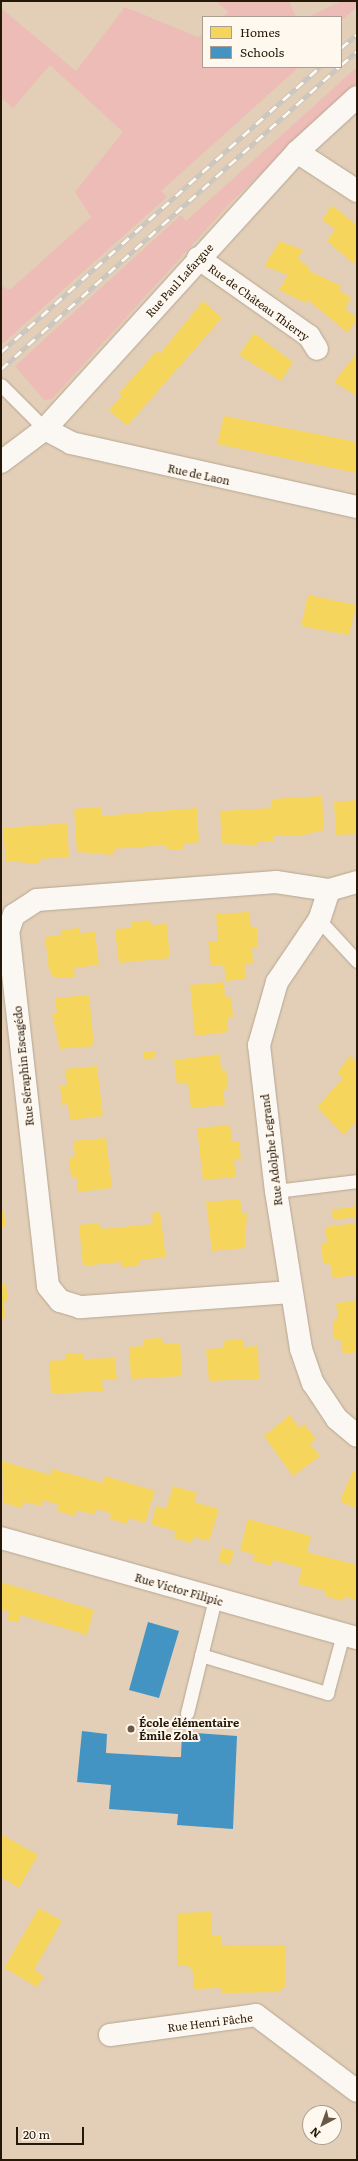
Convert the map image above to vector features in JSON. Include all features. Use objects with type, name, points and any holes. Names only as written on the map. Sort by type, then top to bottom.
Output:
[{"type":"street","name":"Rue Paul Lafargue","points":[[1,462],[45,428],[198,258],[297,152],[357,97]]},
{"type":"street","points":[[297,152],[357,191]]},
{"type":"street","name":"Rue de Château Thierry","points":[[198,258],[309,336],[317,349]]},
{"type":"street","name":"Rue de Laon","points":[[45,428],[72,444],[357,507]]},
{"type":"street","name":"Rue Séraphin Escagédo","points":[[291,1292],[80,1308],[60,1301],[48,1286],[8,932],[14,915],[37,900],[276,882],[329,890]]},
{"type":"street","points":[[329,890],[357,882]]},
{"type":"street","name":"Rue Adolphe Legrand","points":[[329,890],[319,920],[277,982],[259,1045],[276,1191],[301,1349],[314,1383],[337,1419],[357,1436]]},
{"type":"street","name":"Rue Victor Filipic","points":[[1,1538],[350,1636]]},
{"type":"street","name":"Rue Henri Fâche","points":[[110,2035],[256,2015],[357,2091]]},
{"type":"lane","points":[[1,385],[23,409],[45,428]]},
{"type":"lane","points":[[319,920],[357,961]]},
{"type":"lane","points":[[276,1191],[357,1181]]},
{"type":"lane","points":[[187,1713],[215,1599]]},
{"type":"lane","points":[[201,1655],[327,1693],[350,1636]]},
{"type":"shaded area","points":[[216,1],[289,1],[296,16],[224,16],[228,12]]},
{"type":"shaded area","points":[[342,1],[357,1],[357,7],[342,20],[342,16],[310,16]]},
{"type":"shaded area","points":[[125,7],[198,37],[202,34],[202,68],[298,68],[161,191],[167,197],[1,345],[1,286],[10,290],[91,217],[75,192],[123,132],[50,65],[13,108],[1,98],[1,8],[76,71]]},
{"type":"shaded area","points":[[357,67],[357,84],[231,202],[52,399],[44,400],[15,366],[181,215],[186,221]]},
{"type":"building: Homes","points":[[332,205],[355,224],[357,261],[353,263],[327,241],[335,229],[322,220]]},
{"type":"building: Homes","points":[[280,241],[303,250],[298,259],[310,268],[309,271],[341,286],[339,290],[351,298],[345,309],[357,318],[348,333],[308,300],[306,303],[279,290],[288,275],[264,266]]},
{"type":"building: Homes","points":[[203,301],[222,318],[127,426],[109,410],[122,396],[119,393],[157,351],[160,354]]},
{"type":"building: Homes","points":[[254,333],[293,362],[281,381],[239,355]]},
{"type":"building: Homes","points":[[357,353],[357,396],[334,382]]},
{"type":"building: Homes","points":[[224,416],[357,442],[357,473],[217,444]]},
{"type":"building: Homes","points":[[308,595],[356,605],[349,635],[301,626]]},
{"type":"building: Homes","points":[[322,796],[324,830],[299,836],[274,835],[274,841],[258,841],[258,845],[222,844],[220,811],[272,808],[272,799]]},
{"type":"building: Homes","points":[[357,800],[357,834],[336,835],[334,802]]},
{"type":"building: Homes","points":[[101,807],[102,816],[197,808],[199,842],[184,844],[184,849],[167,850],[166,845],[113,849],[113,855],[77,852],[74,809]]},
{"type":"building: Homes","points":[[67,823],[69,857],[40,859],[40,864],[6,861],[3,828]]},
{"type":"building: Homes","points":[[249,912],[251,928],[257,928],[258,947],[252,947],[253,963],[245,964],[246,979],[226,981],[224,965],[211,966],[208,941],[218,941],[216,914]]},
{"type":"building: Homes","points":[[150,920],[151,925],[167,924],[170,958],[119,963],[115,929],[132,928],[131,922]]},
{"type":"building: Homes","points":[[79,928],[79,933],[95,932],[99,965],[74,968],[75,978],[54,978],[49,970],[45,937],[61,935],[61,930]]},
{"type":"building: Homes","points":[[224,982],[225,998],[231,998],[233,1017],[227,1017],[228,1032],[195,1036],[190,985]]},
{"type":"building: Homes","points":[[89,995],[94,1046],[60,1049],[52,1014],[57,1014],[55,998]]},
{"type":"building: Homes","points":[[144,1051],[155,1051],[156,1058],[144,1059]]},
{"type":"building: Homes","points":[[220,1054],[221,1070],[226,1070],[228,1089],[223,1089],[225,1105],[191,1108],[188,1083],[177,1084],[174,1060]]},
{"type":"building: Homes","points":[[350,1056],[357,1063],[357,1121],[344,1135],[317,1107],[343,1078],[337,1073]]},
{"type":"building: Homes","points":[[97,1066],[103,1116],[70,1120],[68,1104],[62,1105],[60,1086],[67,1085],[65,1069]]},
{"type":"building: Homes","points":[[230,1125],[232,1142],[239,1141],[241,1159],[234,1160],[236,1177],[203,1180],[197,1128]]},
{"type":"building: Homes","points":[[106,1138],[112,1188],[78,1192],[77,1177],[71,1177],[69,1158],[75,1156],[73,1141]]},
{"type":"building: Homes","points":[[240,1199],[242,1214],[247,1214],[245,1248],[212,1251],[206,1202]]},
{"type":"building: Homes","points":[[356,1206],[357,1217],[333,1220],[332,1210]]},
{"type":"building: Homes","points":[[1,1211],[4,1211],[6,1228],[1,1228]]},
{"type":"building: Homes","points":[[160,1212],[166,1257],[139,1260],[139,1266],[121,1267],[121,1262],[83,1266],[79,1225],[100,1223],[101,1229],[153,1224],[152,1213]]},
{"type":"building: Homes","points":[[357,1223],[357,1275],[332,1278],[330,1263],[323,1263],[321,1244],[327,1242],[325,1227]]},
{"type":"building: Homes","points":[[1,1284],[6,1284],[8,1301],[4,1302],[5,1318],[1,1319]]},
{"type":"building: Homes","points":[[357,1301],[357,1352],[343,1354],[341,1339],[334,1339],[333,1320],[338,1319],[336,1303]]},
{"type":"building: Homes","points":[[162,1338],[163,1344],[180,1343],[182,1376],[131,1379],[129,1347],[144,1346],[144,1339]]},
{"type":"building: Homes","points":[[243,1339],[243,1347],[258,1346],[259,1379],[209,1381],[206,1349],[224,1348],[223,1341]]},
{"type":"building: Homes","points":[[83,1353],[84,1359],[115,1358],[117,1380],[102,1380],[103,1391],[51,1394],[49,1361],[66,1360],[65,1354]]},
{"type":"building: Homes","points":[[290,1415],[299,1428],[304,1424],[316,1439],[310,1444],[320,1456],[293,1476],[264,1436]]},
{"type":"building: Homes","points":[[2,1461],[50,1475],[52,1469],[103,1483],[105,1476],[155,1491],[145,1523],[129,1518],[127,1524],[110,1519],[111,1513],[96,1509],[94,1515],[77,1510],[75,1516],[57,1511],[59,1505],[43,1500],[41,1506],[24,1502],[21,1508],[4,1503]]},
{"type":"building: Homes","points":[[353,1471],[357,1473],[357,1509],[340,1501]]},
{"type":"building: Homes","points":[[173,1486],[197,1493],[194,1502],[219,1509],[209,1541],[194,1537],[191,1543],[174,1538],[175,1531],[151,1524],[156,1506],[166,1509]]},
{"type":"building: Homes","points":[[248,1519],[311,1536],[307,1552],[357,1565],[357,1600],[344,1597],[342,1601],[325,1596],[326,1591],[298,1584],[302,1568],[273,1560],[271,1566],[252,1560],[255,1555],[240,1550]]},
{"type":"building: Homes","points":[[222,1548],[234,1551],[230,1565],[218,1561]]},
{"type":"building: Homes","points":[[1,1582],[94,1610],[87,1635],[20,1615],[18,1623],[7,1620],[9,1612],[1,1609]]},
{"type":"building: Homes","points":[[1,1834],[38,1855],[19,1888],[1,1877]]},
{"type":"building: Homes","points":[[39,1908],[62,1921],[34,1970],[44,1976],[37,1987],[4,1968]]},
{"type":"building: Homes","points":[[212,1912],[212,1936],[221,1936],[221,1946],[286,1945],[286,1987],[282,1987],[282,1992],[221,1993],[221,1988],[193,1989],[193,1971],[188,1966],[178,1966],[177,1913]]},
{"type":"building: Schools","points":[[148,1622],[179,1631],[159,1698],[129,1690]]},
{"type":"building: Schools","points":[[82,1731],[107,1734],[106,1753],[173,1757],[181,1757],[182,1732],[237,1736],[233,1829],[177,1825],[178,1814],[109,1809],[111,1785],[77,1782]]},
{"type":"railway","points":[[342,47],[357,34]]},
{"type":"railway","points":[[342,64],[357,51]]},
{"type":"railway","points":[[1,352],[319,68]]},
{"type":"railway","points":[[1,369],[338,68]]},
{"type":"place","name":"École élémentaire Émile Zola","points":[[131,1729]]}]
